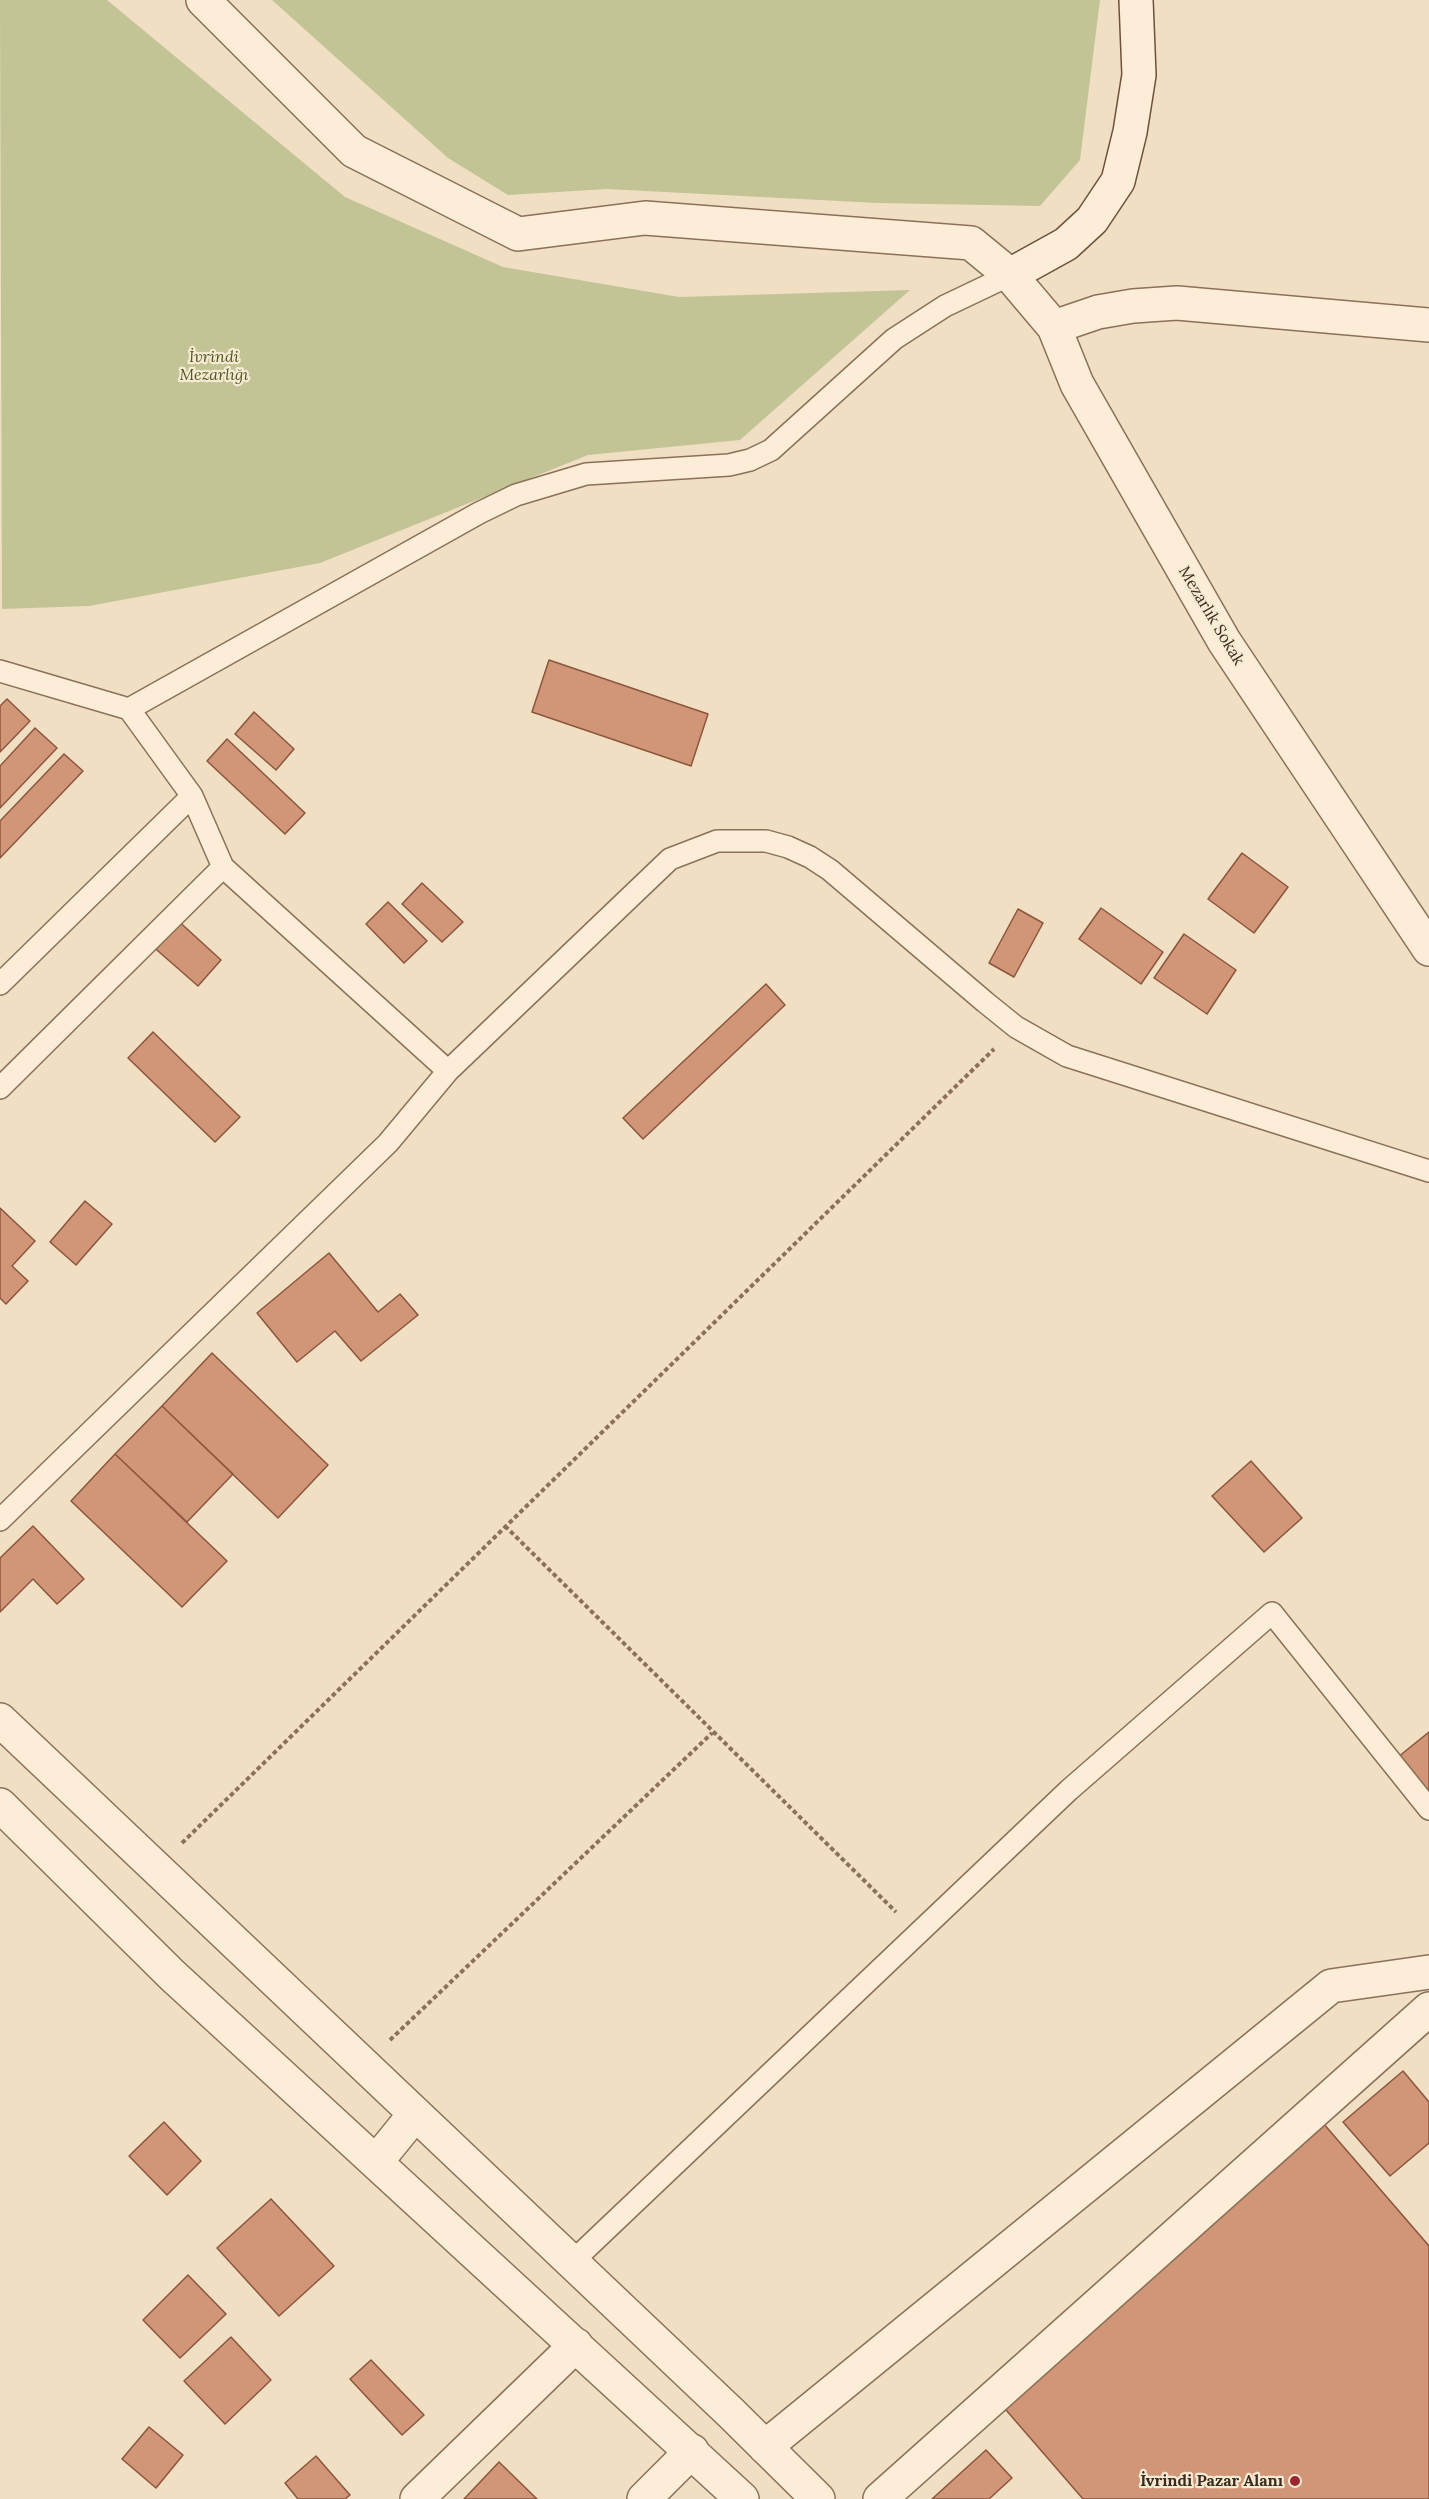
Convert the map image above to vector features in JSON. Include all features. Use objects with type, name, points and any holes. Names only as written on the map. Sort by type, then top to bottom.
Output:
[{"type":"street","name":"Mezarlık Sokak","points":[[203,0],[354,151],[518,234],[645,218],[971,243],[1010,275],[1054,327],[1077,384],[1224,641],[1429,949]]},
{"type":"street","points":[[1010,275],[1066,244],[1092,220],[1118,181],[1130,132],[1139,75],[1136,0]]},
{"type":"street","points":[[1054,327],[1098,312],[1133,306],[1177,303],[1429,324]]},
{"type":"street","points":[[0,1720],[572,2262],[818,2499]]},
{"type":"street","points":[[0,1805],[172,1975],[742,2499]]},
{"type":"street","points":[[765,2447],[1331,1986],[1429,1971]]},
{"type":"street","points":[[880,2499],[1429,2010]]},
{"type":"street","points":[[376,2162],[415,2114]]},
{"type":"street","points":[[417,2499],[576,2345]]},
{"type":"street","points":[[644,2499],[692,2451]]},
{"type":"lane","points":[[129,709],[479,513],[516,495],[586,474],[729,465],[750,460],[771,450],[894,339],[945,306],[1010,275]]},
{"type":"lane","points":[[0,671],[129,709],[192,796],[223,867],[448,1071]]},
{"type":"lane","points":[[0,984],[192,796]]},
{"type":"lane","points":[[0,1520],[388,1143],[448,1071],[670,859],[701,846],[734,840],[766,841],[810,856],[830,870],[1016,1027],[1066,1056],[1429,1171]]},
{"type":"lane","points":[[0,1088],[223,867]]},
{"type":"lane","points":[[572,2262],[1069,1790],[1272,1613],[1429,1809]]},
{"type":"path","points":[[156,1868],[1016,1027]]},
{"type":"path","points":[[505,1527],[711,1733],[918,1934]]},
{"type":"path","points":[[364,2065],[711,1733]]},
{"type":"green space","name":"İvrindi Mezarlığı","points":[[0,0],[107,0],[345,197],[503,267],[679,297],[910,290],[740,440],[588,455],[320,563],[89,606],[2,609]]},
{"type":"green space","points":[[272,0],[1100,0],[1080,160],[1040,206],[877,203],[607,189],[508,195],[448,158]]},
{"type":"building","points":[[549,660],[708,714],[691,766],[532,712]]},
{"type":"building","points":[[7,699],[30,721],[0,752],[0,706]]},
{"type":"building","points":[[254,712],[294,749],[276,770],[235,734]]},
{"type":"building","points":[[35,728],[57,748],[0,808],[0,766]]},
{"type":"building","points":[[227,739],[305,813],[285,834],[207,761]]},
{"type":"building","points":[[64,754],[83,771],[0,858],[0,821]]},
{"type":"building","points":[[1242,853],[1288,887],[1254,933],[1208,899]]},
{"type":"building","points":[[422,883],[463,922],[442,942],[402,904]]},
{"type":"building","points":[[388,902],[427,941],[404,963],[366,924]]},
{"type":"building","points":[[1101,908],[1163,952],[1141,984],[1079,939]]},
{"type":"building","points":[[1018,909],[1043,923],[1014,977],[989,963]]},
{"type":"building","points":[[174,917],[221,960],[198,986],[150,944]]},
{"type":"building","points":[[1184,934],[1236,970],[1207,1014],[1154,978]]},
{"type":"building","points":[[766,984],[785,1005],[643,1139],[623,1118]]},
{"type":"building","points":[[153,1032],[240,1117],[215,1142],[128,1058]]},
{"type":"building","points":[[85,1201],[112,1224],[76,1265],[50,1242]]},
{"type":"building","points":[[0,1208],[35,1241],[12,1266],[28,1281],[6,1304],[0,1298]]},
{"type":"building","points":[[329,1253],[378,1312],[400,1294],[418,1315],[361,1361],[335,1331],[297,1362],[257,1313]]},
{"type":"building","points":[[212,1353],[328,1465],[278,1518],[162,1406]]},
{"type":"building","points":[[162,1406],[233,1474],[187,1522],[115,1454]]},
{"type":"building","points":[[115,1454],[227,1561],[182,1607],[71,1501]]},
{"type":"building","points":[[1251,1461],[1302,1518],[1264,1552],[1212,1496]]},
{"type":"building","points":[[33,1526],[84,1579],[57,1604],[33,1579],[0,1612],[0,1558]]},
{"type":"building","points":[[1429,1732],[1429,1796],[1398,1757]]},
{"type":"building","points":[[1403,2071],[1429,2102],[1429,2143],[1390,2176],[1343,2122]]},
{"type":"building","points":[[164,2122],[201,2161],[167,2195],[129,2156]]},
{"type":"building","points":[[1323,2123],[1429,2246],[1429,2499],[1083,2499],[1000,2403]]},
{"type":"building","points":[[271,2199],[334,2266],[279,2316],[217,2248]]},
{"type":"building","points":[[188,2275],[226,2314],[180,2358],[143,2320]]},
{"type":"building","points":[[231,2337],[271,2380],[225,2424],[184,2381]]},
{"type":"building","points":[[371,2360],[424,2415],[402,2435],[350,2379]]},
{"type":"building","points":[[149,2427],[183,2455],[156,2488],[122,2459]]},
{"type":"building","points":[[986,2450],[1012,2478],[989,2499],[932,2499]]},
{"type":"building","points":[[316,2456],[350,2495],[345,2499],[298,2499],[285,2483]]},
{"type":"building","points":[[499,2462],[537,2499],[464,2499]]},
{"type":"place","name":"İvrindi Pazar Alanı","points":[[1295,2481]]}]
